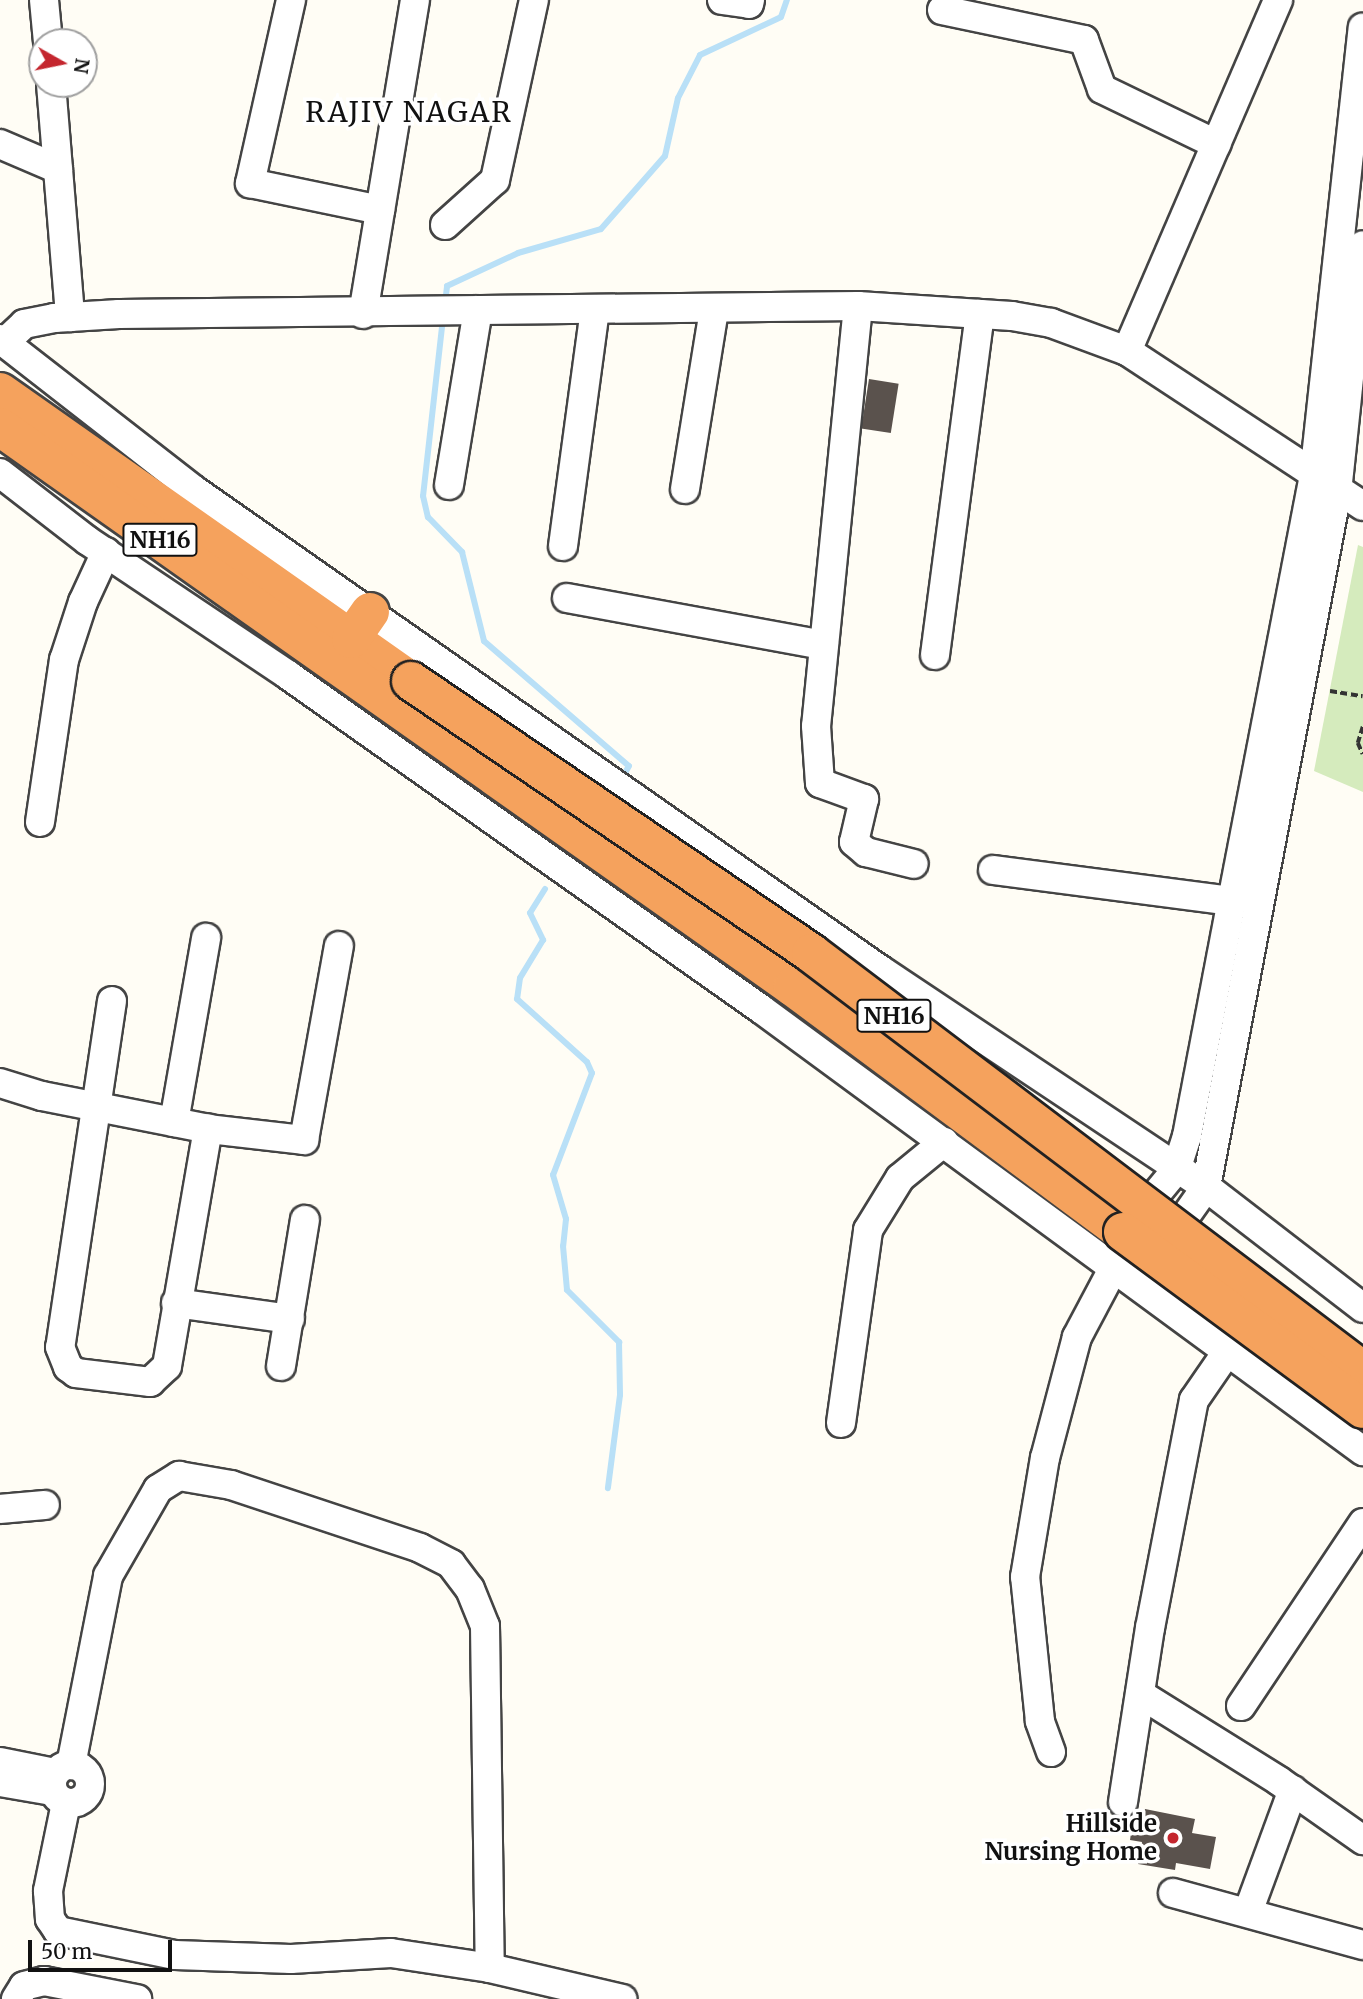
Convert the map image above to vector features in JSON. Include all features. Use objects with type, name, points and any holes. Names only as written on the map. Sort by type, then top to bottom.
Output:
[{"type":"highway","name":"NH16","points":[[0,392],[181,519],[360,626],[401,693],[1363,1409]]},
{"type":"highway","name":"NH16","points":[[6,431],[297,661],[401,693],[811,953],[1363,1371]]},
{"type":"street","points":[[44,0],[47,28]]},
{"type":"street","points":[[291,0],[250,183],[380,210]]},
{"type":"street","points":[[363,314],[415,0]]},
{"type":"street","points":[[477,222],[495,180],[534,0]]},
{"type":"street","points":[[722,0],[749,4],[750,0]]},
{"type":"street","points":[[1127,351],[1278,0]]},
{"type":"street","points":[[942,10],[1084,40],[1102,89],[1216,144]]},
{"type":"street","points":[[1051,1752],[1040,1721],[1031,1657],[1025,1577],[1045,1458],[1077,1337],[1107,1265],[1176,1170],[1187,1136],[1314,476],[1363,28]]},
{"type":"street","points":[[52,98],[70,317]]},
{"type":"street","points":[[0,144],[58,169]]},
{"type":"street","points":[[445,225],[495,180]]},
{"type":"street","points":[[1136,1286],[1206,1187],[1337,492],[1363,245]]},
{"type":"street","points":[[1363,506],[1337,492],[1127,351],[1051,323],[980,314],[858,306],[70,317],[24,324],[2,340],[194,490],[360,626],[619,785],[1176,1170],[1206,1187],[1363,1308]]},
{"type":"street","points":[[858,306],[816,726],[820,783],[864,799],[854,842],[866,852],[914,864]]},
{"type":"street","points":[[685,489],[714,309]]},
{"type":"street","points":[[449,485],[472,310]]},
{"type":"street","points":[[563,545],[595,310]]},
{"type":"street","points":[[935,654],[980,314]]},
{"type":"street","points":[[0,473],[106,552],[297,661],[1107,1265],[1363,1451]]},
{"type":"street","points":[[40,822],[64,660],[83,602],[106,552]]},
{"type":"street","points":[[567,598],[824,645]]},
{"type":"street","points":[[993,870],[1233,901]]},
{"type":"street","points":[[174,1122],[206,938]]},
{"type":"street","points":[[0,1083],[93,1107],[208,1129],[304,1140],[339,946]]},
{"type":"street","points":[[112,1001],[93,1107],[63,1320],[62,1359],[76,1373],[150,1382],[167,1366],[208,1129]]},
{"type":"street","points":[[841,1423],[868,1230],[900,1178],[944,1143]]},
{"type":"street","points":[[281,1366],[304,1220]]},
{"type":"street","points":[[176,1303],[290,1319]]},
{"type":"street","points":[[1123,1802],[1194,1400],[1227,1352]]},
{"type":"street","points":[[490,1968],[485,1626],[470,1588],[451,1564],[420,1548],[231,1485],[179,1476],[158,1489],[108,1576],[61,1783],[48,1891],[50,1919],[58,1931],[175,1955],[291,1959],[391,1953],[490,1968],[622,1999]]},
{"type":"street","points":[[0,1509],[45,1505]]},
{"type":"street","points":[[1241,1706],[1363,1523]]},
{"type":"street","points":[[1140,1694],[1293,1790],[1363,1840]]},
{"type":"street","points":[[0,1762],[61,1783]]},
{"type":"street","points":[[0,1782],[61,1783]]},
{"type":"street","points":[[1248,1912],[1293,1790]]},
{"type":"street","points":[[1173,1893],[1363,1945]]},
{"type":"street","points":[[16,1999],[24,1986],[44,1981],[137,1999]]},
{"type":"path","points":[[1330,691],[1363,696]]},
{"type":"path","points":[[1363,727],[1358,743],[1363,754]]},
{"type":"green space","points":[[1358,545],[1363,547],[1363,792],[1314,771]]},
{"type":"building","points":[[869,379],[899,384],[891,433],[861,428]]},
{"type":"building","name":"Hillside Nursing Home","points":[[1145,1809],[1195,1819],[1192,1833],[1216,1837],[1210,1869],[1176,1863],[1175,1870],[1138,1864],[1142,1842],[1130,1840],[1133,1819],[1143,1821]]},
{"type":"waterway","points":[[445,303],[447,286],[518,253],[601,229],[665,156],[678,98],[700,55],[781,17],[787,0]]},
{"type":"waterway","points":[[443,318],[423,496],[428,517],[462,552],[484,641],[629,766],[621,780]]},
{"type":"waterway","points":[[545,889],[530,913],[543,940],[520,978],[517,999],[587,1062],[592,1073],[553,1175],[566,1219],[563,1246],[567,1290],[619,1342],[620,1395],[608,1488]]},
{"type":"place","name":"Hillside Nursing Home","points":[[1173,1838]]},
{"type":"district","name":"RAJIV NAGAR","points":[[409,112]]}]
